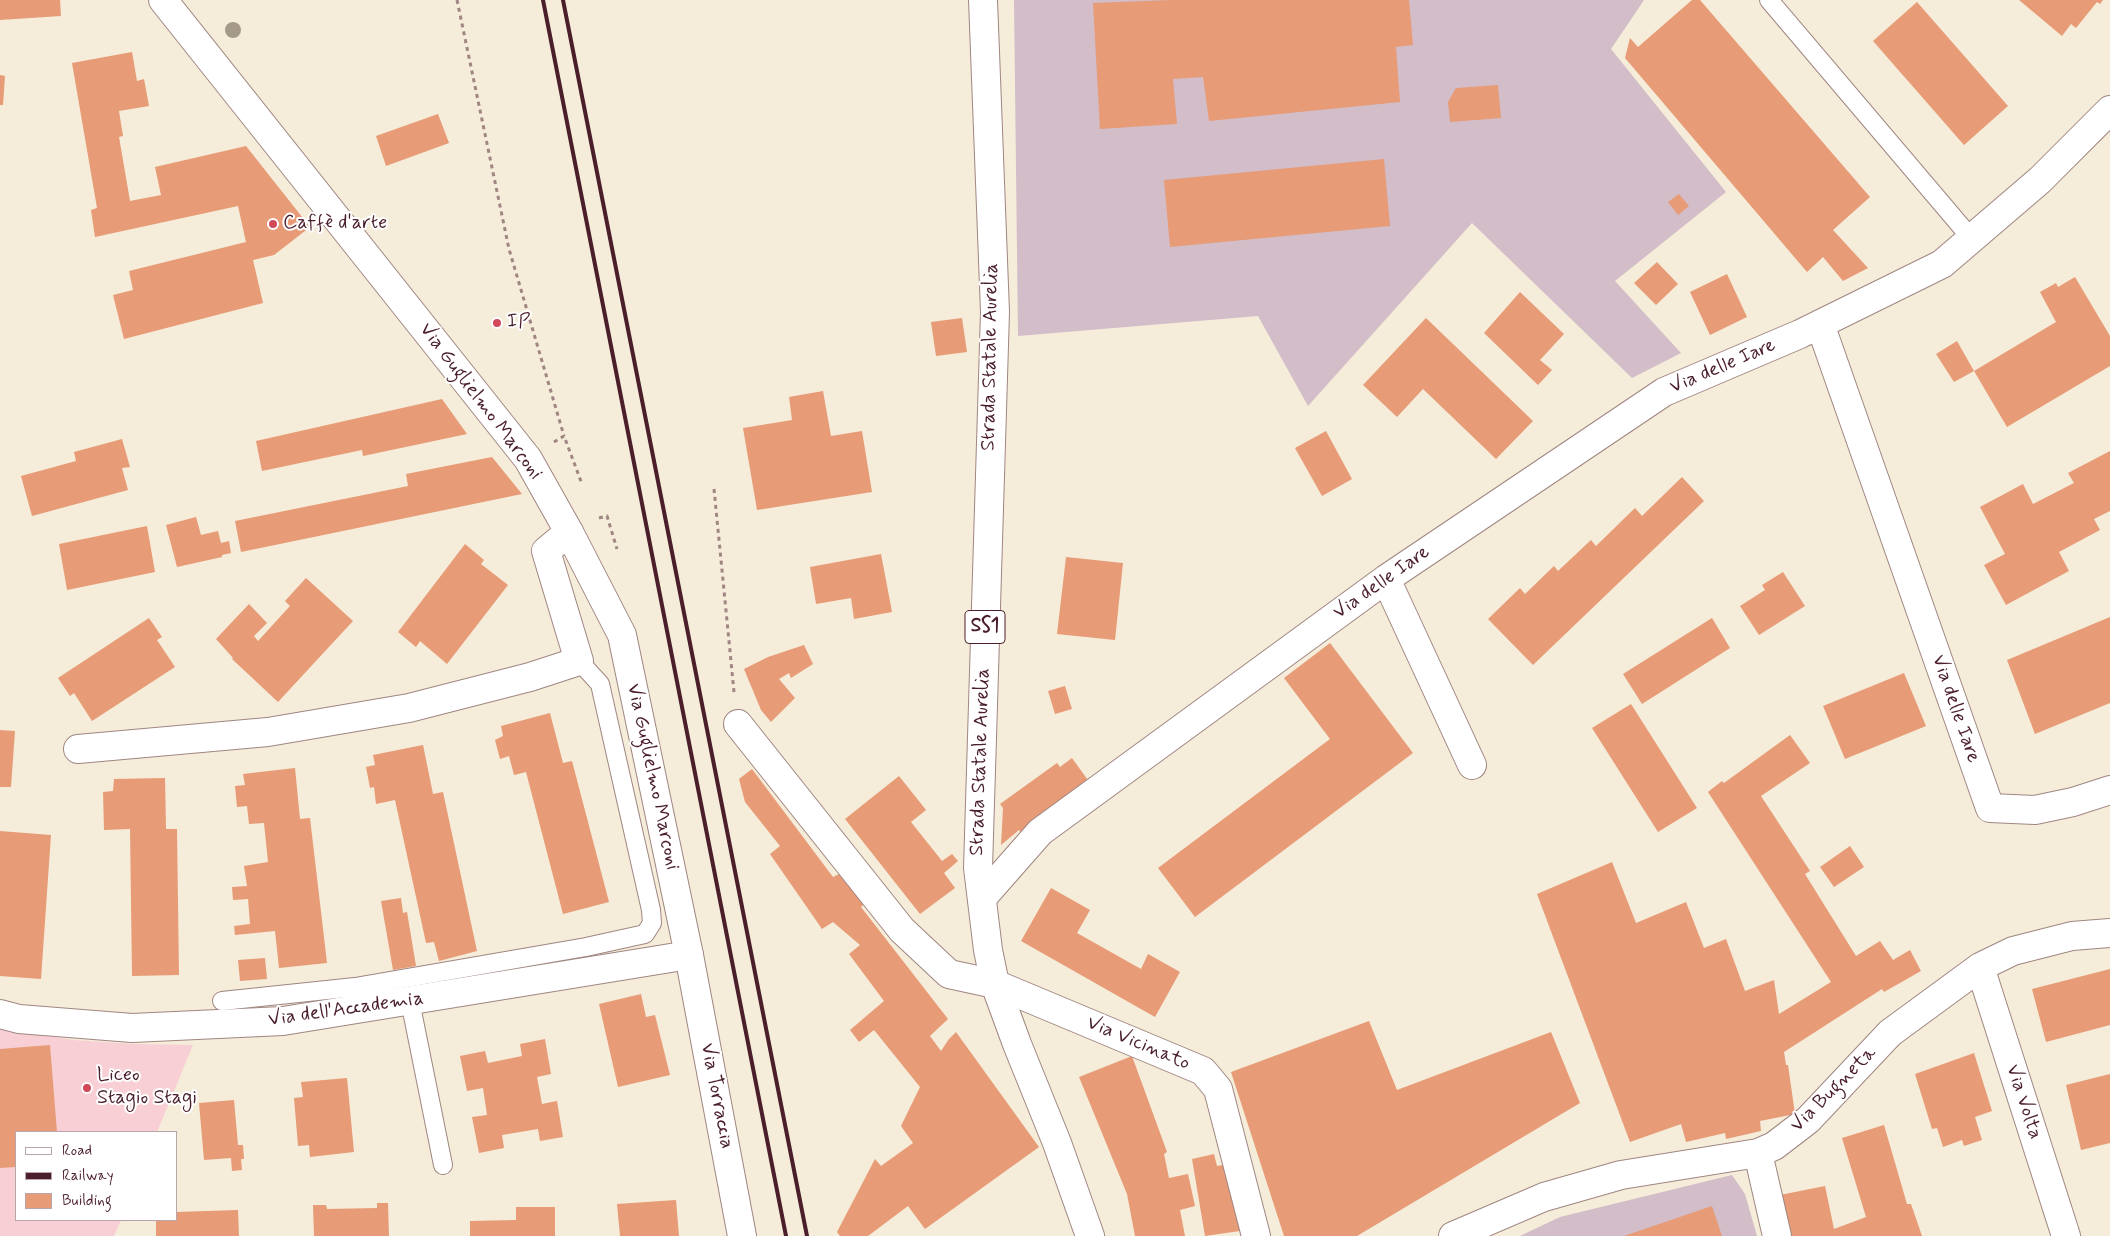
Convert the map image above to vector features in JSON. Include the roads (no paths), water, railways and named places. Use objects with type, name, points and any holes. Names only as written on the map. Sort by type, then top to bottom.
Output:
[{"type":"street","name":"Via Guglielmo Marconi","points":[[163,0],[528,459],[569,532],[622,635],[689,956]]},
{"type":"street","name":"Strada Statale Aurelia","points":[[982,0],[994,312],[978,868],[995,984],[1057,1143],[1090,1236]]},
{"type":"street","name":"Via delle Iare","points":[[982,898],[1040,832],[1386,578],[1664,392],[1820,324],[1942,264],[2040,180],[2110,110]]},
{"type":"street","name":"Via delle Iare","points":[[1820,324],[1990,808],[2034,810],[2073,802],[2110,790]]},
{"type":"street","points":[[78,749],[268,732],[409,708],[530,677],[578,661],[546,551],[569,532]]},
{"type":"street","points":[[1386,578],[1472,765]]},
{"type":"street","points":[[738,724],[902,930],[949,974],[995,984]]},
{"type":"street","name":"Via Bugneta","points":[[1453,1236],[1544,1197],[1621,1174],[1758,1153],[1774,1146],[1808,1120],[1890,1033],[1980,967],[2013,951],[2072,936],[2110,933]]},
{"type":"street","name":"Via dell'Accademia","points":[[0,1014],[18,1019],[132,1028],[283,1021],[689,956]]},
{"type":"street","name":"Via Torraccia","points":[[689,956],[742,1236]]},
{"type":"street","name":"Via Volta","points":[[1980,967],[2066,1236]]},
{"type":"street","name":"Via Vicinato","points":[[995,984],[1203,1071],[1218,1089],[1256,1236]]},
{"type":"street","points":[[1758,1153],[1777,1236]]},
{"type":"lane","points":[[1769,0],[1972,238]]},
{"type":"lane","points":[[222,1001],[355,987],[646,934],[652,923],[651,910],[600,684],[578,661]]},
{"type":"lane","points":[[410,1001],[443,1166]]},
{"type":"railway","points":[[543,0],[786,1236]]},
{"type":"railway","points":[[563,0],[807,1236]]},
{"type":"place","name":"Caffè d'arte","points":[[273,224]]},
{"type":"place","name":"IP","points":[[497,323]]},
{"type":"place","name":"Liceo Stagio Stagi","points":[[87,1088]]}]
